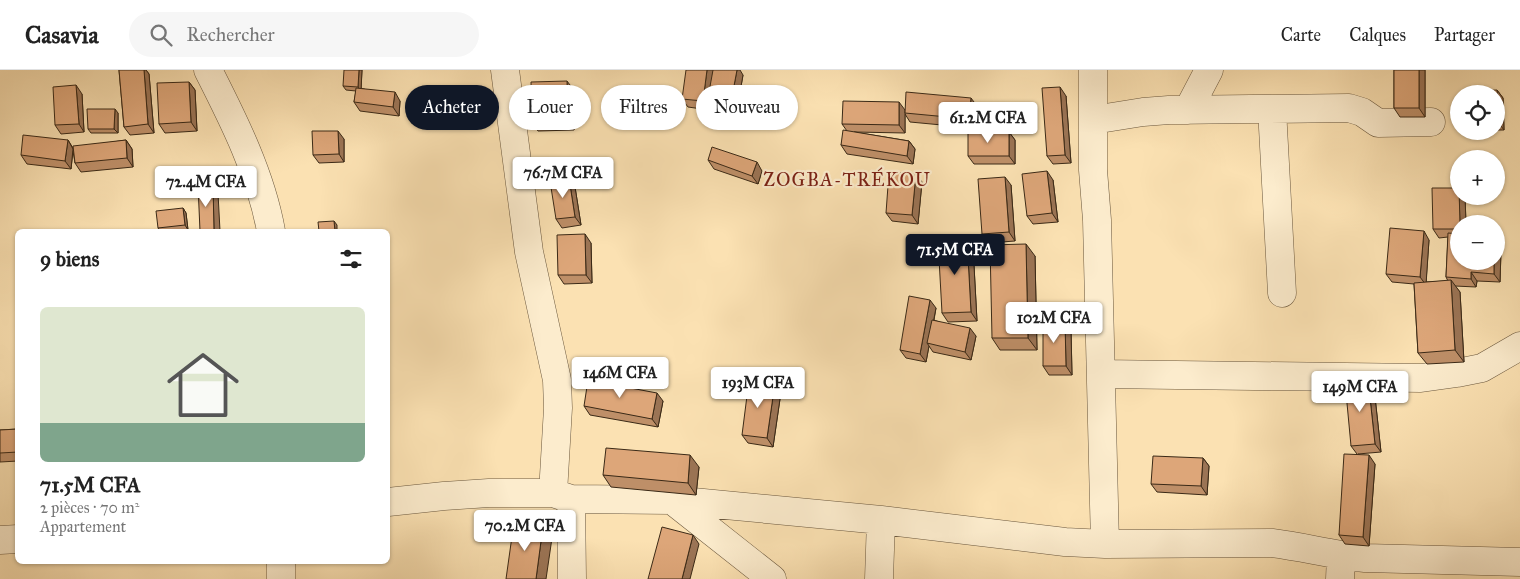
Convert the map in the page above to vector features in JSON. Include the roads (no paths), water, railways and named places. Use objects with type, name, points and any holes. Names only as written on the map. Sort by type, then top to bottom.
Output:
[{"type":"street","points":[[208,70],[238,133],[260,186],[271,229]]},
{"type":"street","points":[[505,70],[529,252],[557,380],[562,496],[572,579]]},
{"type":"street","points":[[1093,70],[1105,544]]},
{"type":"street","points":[[1188,110],[1209,70]]},
{"type":"street","points":[[1093,120],[1143,112],[1349,108],[1362,112],[1378,123],[1431,122]]},
{"type":"street","points":[[1272,109],[1282,293]]},
{"type":"street","points":[[1101,374],[1421,378],[1482,368],[1520,346]]},
{"type":"street","points":[[390,502],[489,493],[672,500],[881,520],[1046,540],[1105,544],[1272,544],[1298,546],[1341,567],[1365,558],[1520,562]]},
{"type":"street","points":[[672,500],[772,579]]},
{"type":"street","points":[[878,579],[881,520]]},
{"type":"street","points":[[0,540],[15,539]]},
{"type":"street","points":[[281,564],[281,579]]},
{"type":"district","name":"ZOGBA-TRÉKOU","points":[[847,179]]}]
